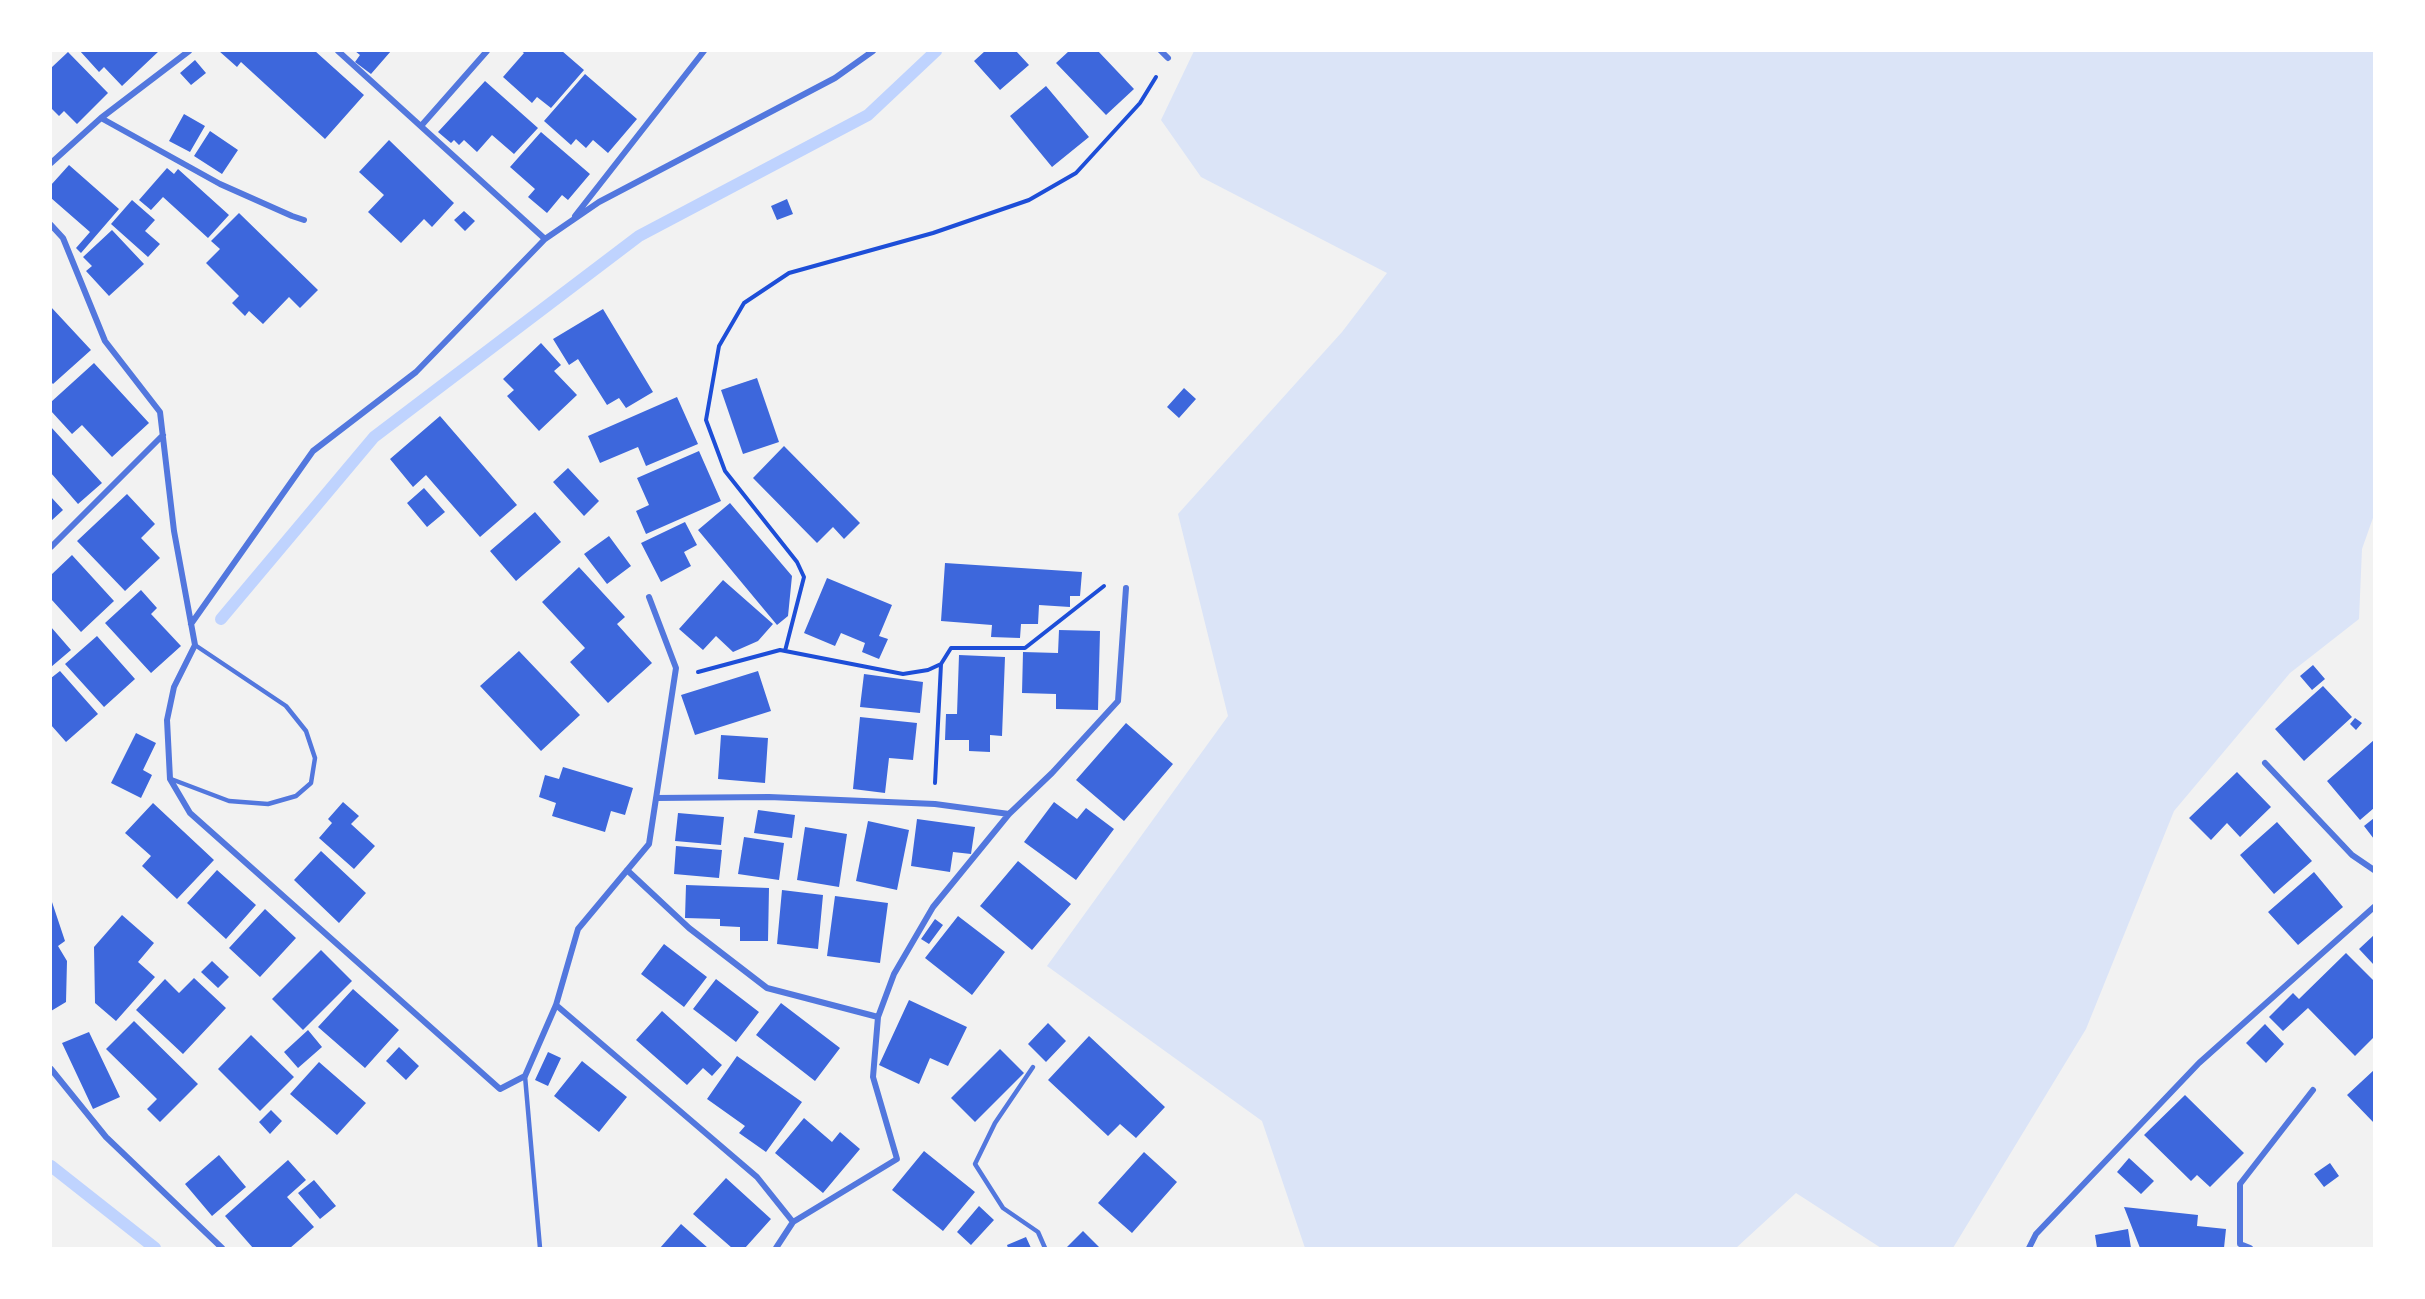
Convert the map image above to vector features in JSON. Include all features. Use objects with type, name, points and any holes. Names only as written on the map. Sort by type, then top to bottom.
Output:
[{"type":"street","points":[[51,163],[101,118],[189,51]]},
{"type":"street","points":[[338,51],[545,239]]},
{"type":"street","points":[[421,126],[487,51]]},
{"type":"street","points":[[571,221],[704,51]]},
{"type":"street","points":[[190,624],[313,451],[416,372],[545,239],[599,202],[835,78],[873,51]]},
{"type":"street","points":[[1161,51],[1168,58]]},
{"type":"street","points":[[101,118],[220,183],[304,220]]},
{"type":"street","points":[[51,225],[63,238],[105,341],[160,412],[174,531],[195,645],[174,687],[167,720],[170,779],[190,813],[500,1089],[525,1076],[556,1005],[578,929],[649,844],[676,668],[649,597]]},
{"type":"street","points":[[51,547],[163,435]]},
{"type":"street","points":[[776,1248],[793,1222],[897,1159],[873,1077],[878,1017],[894,974],[933,907],[1009,814],[1052,773],[1118,701],[1126,588]]},
{"type":"street","points":[[2265,763],[2352,855],[2374,870]]},
{"type":"street","points":[[656,798],[769,797],[934,804],[1009,814]]},
{"type":"street","points":[[627,870],[689,928],[767,988],[878,1017]]},
{"type":"street","points":[[2029,1248],[2036,1234],[2199,1063],[2374,907]]},
{"type":"street","points":[[556,1005],[757,1177],[793,1222]]},
{"type":"street","points":[[51,1069],[106,1137],[222,1248]]},
{"type":"street","points":[[2250,1248],[2240,1244],[2240,1184],[2313,1090]]},
{"type":"lane","points":[[170,779],[229,801],[268,804],[296,796],[311,783],[315,758],[306,731],[286,706],[195,645]]},
{"type":"lane","points":[[1033,1067],[995,1123],[975,1164],[1003,1208],[1038,1232],[1045,1248]]},
{"type":"lane","points":[[525,1076],[540,1248]]},
{"type":"path","points":[[785,651],[804,577],[796,562],[725,471],[706,420],[719,346],[744,303],[789,273],[933,233],[1029,200],[1076,173],[1140,103],[1168,58]]},
{"type":"path","points":[[934,804],[941,664],[951,648],[1025,648],[1109,582],[1126,588]]},
{"type":"path","points":[[674,678],[780,650],[903,674],[928,670],[941,664]]},
{"type":"shaded area","points":[[1194,51],[2374,51],[2374,515],[2362,549],[2359,619],[2290,673],[2174,811],[2086,1029],[1953,1248],[1881,1248],[1796,1193],[1736,1248],[1305,1248],[1262,1121],[1047,966],[1228,716],[1178,514],[1342,332],[1387,273],[1201,177],[1161,120]]},
{"type":"building","points":[[80,51],[159,51],[122,86],[104,67],[99,72]]},
{"type":"building","points":[[219,51],[315,51],[364,95],[325,139],[241,62],[237,67]]},
{"type":"building","points":[[355,51],[391,51],[371,74],[355,62],[360,55]]},
{"type":"building","points":[[521,51],[562,51],[584,70],[551,108],[537,97],[532,103],[503,77],[524,53]]},
{"type":"building","points":[[985,51],[1016,51],[1029,65],[1000,90],[974,61]]},
{"type":"building","points":[[1069,51],[1098,51],[1134,89],[1106,115],[1056,63]]},
{"type":"building","points":[[68,52],[108,93],[77,124],[64,111],[59,116],[51,108],[51,68]]},
{"type":"building","points":[[195,60],[206,73],[191,85],[180,73]]},
{"type":"building","points":[[585,74],[637,119],[608,153],[593,140],[586,148],[576,139],[571,145],[544,121]]},
{"type":"building","points":[[485,81],[538,128],[514,154],[492,135],[477,152],[464,140],[459,145],[454,140],[451,143],[438,132]]},
{"type":"building","points":[[1046,86],[1089,137],[1052,167],[1010,116]]},
{"type":"building","points":[[184,114],[205,126],[190,152],[169,141]]},
{"type":"building","points":[[210,131],[238,150],[222,174],[194,156]]},
{"type":"building","points":[[541,132],[590,174],[568,200],[562,195],[547,213],[528,197],[535,189],[510,167]]},
{"type":"building","points":[[389,140],[454,203],[432,227],[424,219],[401,243],[368,212],[384,195],[359,172]]},
{"type":"building","points":[[69,165],[119,209],[81,253],[76,248],[90,232],[51,198],[51,185]]},
{"type":"building","points":[[167,168],[174,174],[178,169],[229,215],[208,238],[163,197],[151,210],[139,200]]},
{"type":"building","points":[[787,199],[793,214],[777,220],[771,206]]},
{"type":"building","points":[[132,200],[155,220],[145,231],[160,244],[148,257],[111,224]]},
{"type":"building","points":[[464,211],[475,221],[465,231],[454,220]]},
{"type":"building","points":[[239,213],[318,290],[300,308],[289,297],[263,324],[249,311],[245,316],[232,303],[239,296],[206,263],[220,249],[211,241]]},
{"type":"building","points":[[112,230],[144,264],[109,296],[86,271],[92,266],[83,257]]},
{"type":"building","points":[[51,307],[91,350],[53,384],[51,382]]},
{"type":"building","points":[[603,309],[653,392],[626,408],[619,398],[607,405],[578,359],[569,365],[553,339]]},
{"type":"building","points":[[541,343],[561,365],[554,371],[577,395],[539,431],[507,396],[514,390],[503,379]]},
{"type":"building","points":[[94,363],[149,423],[112,457],[82,425],[72,434],[51,411],[51,402]]},
{"type":"building","points":[[757,378],[779,442],[743,454],[721,390]]},
{"type":"building","points":[[1184,388],[1196,399],[1179,418],[1167,407]]},
{"type":"building","points":[[677,397],[698,444],[646,466],[638,447],[600,463],[588,436]]},
{"type":"building","points":[[440,416],[517,505],[480,537],[426,475],[413,487],[390,459]]},
{"type":"building","points":[[51,427],[102,483],[78,504],[51,473]]},
{"type":"building","points":[[784,446],[860,523],[844,539],[833,527],[817,543],[753,478]]},
{"type":"building","points":[[699,451],[721,501],[646,534],[636,511],[649,505],[637,478]]},
{"type":"building","points":[[568,468],[599,501],[584,516],[553,482]]},
{"type":"building","points":[[424,488],[445,512],[427,527],[407,503]]},
{"type":"building","points":[[127,494],[155,524],[141,538],[160,558],[125,591],[77,541]]},
{"type":"building","points":[[51,497],[63,510],[51,521]]},
{"type":"building","points":[[730,503],[792,576],[788,616],[777,625],[698,530]]},
{"type":"building","points":[[535,512],[561,542],[516,581],[490,551]]},
{"type":"building","points":[[685,522],[697,545],[684,552],[691,566],[661,582],[641,543]]},
{"type":"building","points":[[609,536],[631,566],[607,584],[584,554]]},
{"type":"building","points":[[72,555],[114,601],[81,632],[51,599],[51,575]]},
{"type":"building","points":[[945,563],[1082,572],[1080,596],[1070,596],[1070,607],[1039,605],[1038,624],[1021,624],[1020,638],[991,637],[992,625],[941,621]]},
{"type":"building","points":[[579,567],[625,617],[617,624],[652,663],[608,703],[570,662],[585,648],[542,602]]},
{"type":"building","points":[[827,578],[892,605],[879,636],[888,639],[879,659],[862,652],[865,643],[841,633],[835,646],[804,633]]},
{"type":"building","points":[[723,580],[773,624],[758,641],[733,652],[716,636],[703,650],[679,629]]},
{"type":"building","points":[[141,590],[157,608],[151,614],[181,646],[151,673],[105,623]]},
{"type":"building","points":[[51,627],[71,650],[51,667]]},
{"type":"building","points":[[1059,630],[1100,631],[1098,710],[1056,709],[1056,694],[1022,693],[1023,652],[1058,653]]},
{"type":"building","points":[[97,636],[135,679],[104,707],[65,664]]},
{"type":"building","points":[[519,651],[580,715],[541,751],[480,686]]},
{"type":"building","points":[[959,655],[1005,657],[1002,736],[990,735],[990,752],[969,751],[969,740],[945,740],[946,714],[957,714]]},
{"type":"building","points":[[2313,665],[2325,679],[2312,690],[2300,676]]},
{"type":"building","points":[[60,671],[98,714],[66,742],[51,725],[51,678]]},
{"type":"building","points":[[758,671],[771,711],[695,735],[681,695]]},
{"type":"building","points":[[864,674],[923,682],[920,713],[860,707]]},
{"type":"building","points":[[2323,686],[2352,717],[2304,761],[2275,729]]},
{"type":"building","points":[[860,717],[917,723],[913,760],[889,758],[885,793],[853,789]]},
{"type":"building","points":[[2355,718],[2362,723],[2356,730],[2350,724]]},
{"type":"building","points":[[1126,723],[1173,764],[1124,821],[1076,780]]},
{"type":"building","points":[[136,733],[156,743],[143,770],[152,775],[141,798],[111,783]]},
{"type":"building","points":[[721,735],[768,738],[765,783],[718,779]]},
{"type":"building","points":[[2374,740],[2374,808],[2360,820],[2327,781]]},
{"type":"building","points":[[563,767],[633,788],[625,815],[611,811],[605,832],[552,816],[556,803],[539,797],[545,775],[559,779]]},
{"type":"building","points":[[2237,772],[2271,807],[2240,837],[2227,823],[2211,840],[2189,818]]},
{"type":"building","points":[[343,802],[359,816],[351,824],[375,846],[354,869],[319,838],[332,823],[328,819]]},
{"type":"building","points":[[1054,802],[1077,819],[1086,808],[1114,829],[1076,880],[1024,842]]},
{"type":"building","points":[[153,803],[214,860],[177,899],[142,866],[151,856],[125,833]]},
{"type":"building","points":[[758,810],[795,815],[792,838],[754,833]]},
{"type":"building","points":[[678,813],[724,817],[721,845],[675,841]]},
{"type":"building","points":[[2374,818],[2374,839],[2364,826]]},
{"type":"building","points":[[917,819],[975,827],[971,854],[953,852],[950,872],[911,866]]},
{"type":"building","points":[[868,821],[909,830],[897,890],[856,881]]},
{"type":"building","points":[[2277,822],[2312,861],[2274,894],[2240,855]]},
{"type":"building","points":[[805,827],[847,834],[839,887],[797,880]]},
{"type":"building","points":[[744,837],[784,843],[779,880],[738,874]]},
{"type":"building","points":[[676,846],[722,850],[719,878],[674,874]]},
{"type":"building","points":[[321,851],[366,893],[339,923],[294,880]]},
{"type":"building","points":[[1018,861],[1071,904],[1032,950],[980,906]]},
{"type":"building","points":[[217,870],[256,905],[226,939],[187,903]]},
{"type":"building","points":[[2314,872],[2343,907],[2298,945],[2268,912]]},
{"type":"building","points":[[686,885],[769,888],[768,941],[740,941],[740,927],[720,926],[720,919],[685,918]]},
{"type":"building","points":[[782,890],[823,895],[818,949],[777,944]]},
{"type":"building","points":[[835,896],[888,903],[880,963],[827,956]]},
{"type":"building","points":[[51,899],[65,941],[58,946],[67,961],[66,1002],[51,1011]]},
{"type":"building","points":[[265,909],[296,938],[260,977],[229,948]]},
{"type":"building","points":[[122,915],[154,943],[138,962],[155,977],[116,1021],[95,1003],[94,947]]},
{"type":"building","points":[[958,916],[1005,952],[972,995],[925,958]]},
{"type":"building","points":[[935,919],[943,925],[929,944],[921,939]]},
{"type":"building","points":[[2374,935],[2374,965],[2359,949]]},
{"type":"building","points":[[664,944],[707,977],[684,1007],[641,974]]},
{"type":"building","points":[[321,950],[352,981],[303,1030],[272,999]]},
{"type":"building","points":[[2346,953],[2374,981],[2374,1037],[2355,1056],[2308,1008],[2283,1031],[2269,1017],[2293,993],[2299,999]]},
{"type":"building","points":[[212,961],[229,977],[218,988],[201,972]]},
{"type":"building","points":[[194,978],[226,1008],[183,1054],[136,1010],[165,979],[179,993]]},
{"type":"building","points":[[716,979],[759,1012],[736,1042],[693,1009]]},
{"type":"building","points":[[353,989],[399,1030],[365,1068],[318,1027]]},
{"type":"building","points":[[909,1000],[967,1027],[948,1066],[930,1058],[919,1084],[879,1065]]},
{"type":"building","points":[[781,1003],[840,1048],[815,1081],[756,1035]]},
{"type":"building","points":[[662,1011],[722,1065],[712,1076],[703,1068],[687,1085],[636,1040]]},
{"type":"building","points":[[134,1021],[198,1084],[160,1122],[147,1109],[157,1099],[106,1049]]},
{"type":"building","points":[[1048,1023],[1066,1041],[1046,1062],[1028,1044]]},
{"type":"building","points":[[2265,1024],[2284,1044],[2266,1063],[2246,1043]]},
{"type":"building","points":[[308,1030],[322,1047],[298,1068],[284,1052]]},
{"type":"building","points":[[89,1032],[120,1097],[93,1109],[62,1043]]},
{"type":"building","points":[[251,1035],[294,1077],[260,1111],[218,1069]]},
{"type":"building","points":[[1089,1036],[1165,1107],[1136,1138],[1120,1124],[1108,1136],[1048,1080]]},
{"type":"building","points":[[399,1047],[419,1066],[406,1080],[386,1061]]},
{"type":"building","points":[[1000,1049],[1024,1073],[975,1122],[951,1098]]},
{"type":"building","points":[[548,1052],[561,1058],[548,1086],[535,1080]]},
{"type":"building","points":[[737,1056],[802,1102],[766,1152],[739,1133],[745,1126],[707,1099]]},
{"type":"building","points":[[582,1061],[627,1097],[599,1132],[554,1096]]},
{"type":"building","points":[[319,1062],[366,1103],[337,1135],[290,1094]]},
{"type":"building","points":[[2374,1070],[2374,1123],[2347,1095]]},
{"type":"building","points":[[2185,1095],[2244,1153],[2210,1187],[2197,1175],[2191,1181],[2144,1135]]},
{"type":"building","points":[[271,1110],[282,1121],[270,1134],[259,1122]]},
{"type":"building","points":[[804,1118],[832,1142],[840,1132],[860,1149],[823,1193],[775,1153]]},
{"type":"building","points":[[924,1151],[975,1192],[943,1231],[892,1190]]},
{"type":"building","points":[[1144,1152],[1177,1182],[1132,1233],[1098,1203]]},
{"type":"building","points":[[219,1155],[246,1187],[212,1216],[185,1184]]},
{"type":"building","points":[[2129,1158],[2154,1181],[2141,1194],[2117,1172]]},
{"type":"building","points":[[288,1160],[306,1180],[287,1197],[314,1227],[290,1248],[253,1248],[225,1216]]},
{"type":"building","points":[[2330,1163],[2339,1176],[2324,1187],[2314,1174]]},
{"type":"building","points":[[726,1178],[771,1219],[745,1248],[732,1248],[693,1214]]},
{"type":"building","points":[[314,1180],[336,1206],[320,1219],[298,1193]]},
{"type":"building","points":[[979,1206],[994,1220],[971,1245],[957,1232]]},
{"type":"building","points":[[2124,1207],[2198,1215],[2197,1226],[2226,1229],[2224,1248],[2140,1248]]},
{"type":"building","points":[[681,1224],[708,1248],[660,1248]]},
{"type":"building","points":[[2128,1229],[2131,1248],[2097,1248],[2095,1235]]},
{"type":"building","points":[[1083,1231],[1100,1248],[1066,1248]]},
{"type":"building","points":[[1026,1237],[1031,1248],[1008,1248],[1007,1245]]},
{"type":"waterway","points":[[221,619],[374,437],[639,236],[868,115],[936,51]]},
{"type":"waterway","points":[[51,1166],[155,1248]]}]
